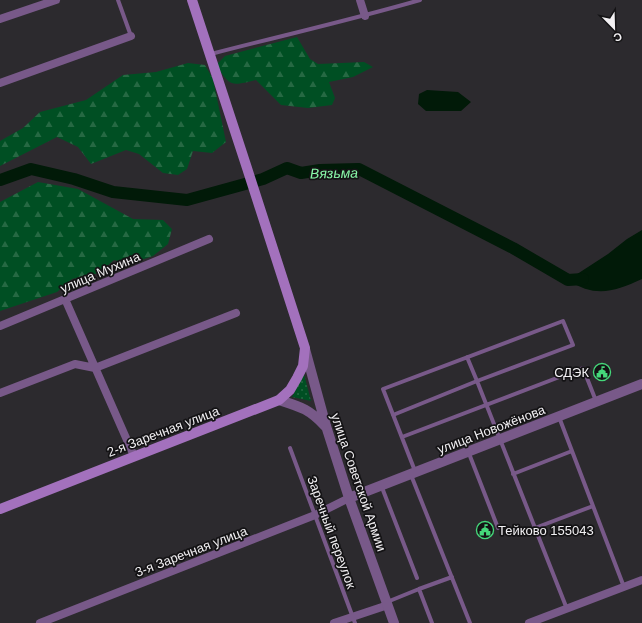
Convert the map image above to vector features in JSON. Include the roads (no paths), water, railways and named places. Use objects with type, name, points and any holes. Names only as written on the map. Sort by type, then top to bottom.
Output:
[{"type":"main road","points":[[192,0],[248,168],[305,348]]},
{"type":"main road","name":"2-я Заречная улица","points":[[0,510],[279,400],[290,390],[303,366],[305,348]]},
{"type":"street","points":[[0,19],[56,0]]},
{"type":"street","points":[[360,0],[365,16]]},
{"type":"street","points":[[0,83],[131,36]]},
{"type":"street","name":"улица Мухина","points":[[0,326],[209,239]]},
{"type":"street","points":[[65,299],[134,456]]},
{"type":"street","points":[[0,393],[75,364],[95,368],[236,313]]},
{"type":"street","name":"улица Советской Армии","points":[[305,348],[326,426],[349,498],[394,623]]},
{"type":"street","name":"улица Новожёнова","points":[[349,498],[642,384]]},
{"type":"street","points":[[279,400],[304,408],[314,414],[326,426]]},
{"type":"street","name":"3-я Заречная улица","points":[[40,623],[315,515],[349,498]]},
{"type":"street","points":[[529,623],[642,580]]},
{"type":"street","points":[[334,623],[353,620],[388,603]]},
{"type":"lane","points":[[118,0],[131,36]]},
{"type":"lane","points":[[210,54],[365,16],[420,0]]},
{"type":"lane","points":[[393,415],[477,381],[573,345],[563,321],[383,389],[470,623]]},
{"type":"lane","points":[[468,357],[567,609]]},
{"type":"lane","points":[[402,437],[583,368],[596,402]]},
{"type":"lane","points":[[558,416],[624,587]]},
{"type":"lane","name":"Заречный переулок","points":[[290,448],[353,620]]},
{"type":"lane","points":[[468,451],[498,528]]},
{"type":"lane","points":[[513,474],[572,451]]},
{"type":"lane","points":[[381,485],[417,578]]},
{"type":"lane","points":[[535,528],[593,506]]},
{"type":"lane","points":[[388,603],[419,589],[452,577]]},
{"type":"lane","points":[[419,589],[432,623]]},
{"type":"waterway","name":"Вязьма","points":[[0,180],[31,169],[74,179],[113,192],[187,200],[263,179],[287,168],[301,173],[320,170],[359,169],[513,248],[568,280],[583,279]]},
{"type":"place","name":"СДЭК","points":[[602,372]]},
{"type":"place","name":"Тейково 155043","points":[[485,530]]}]
